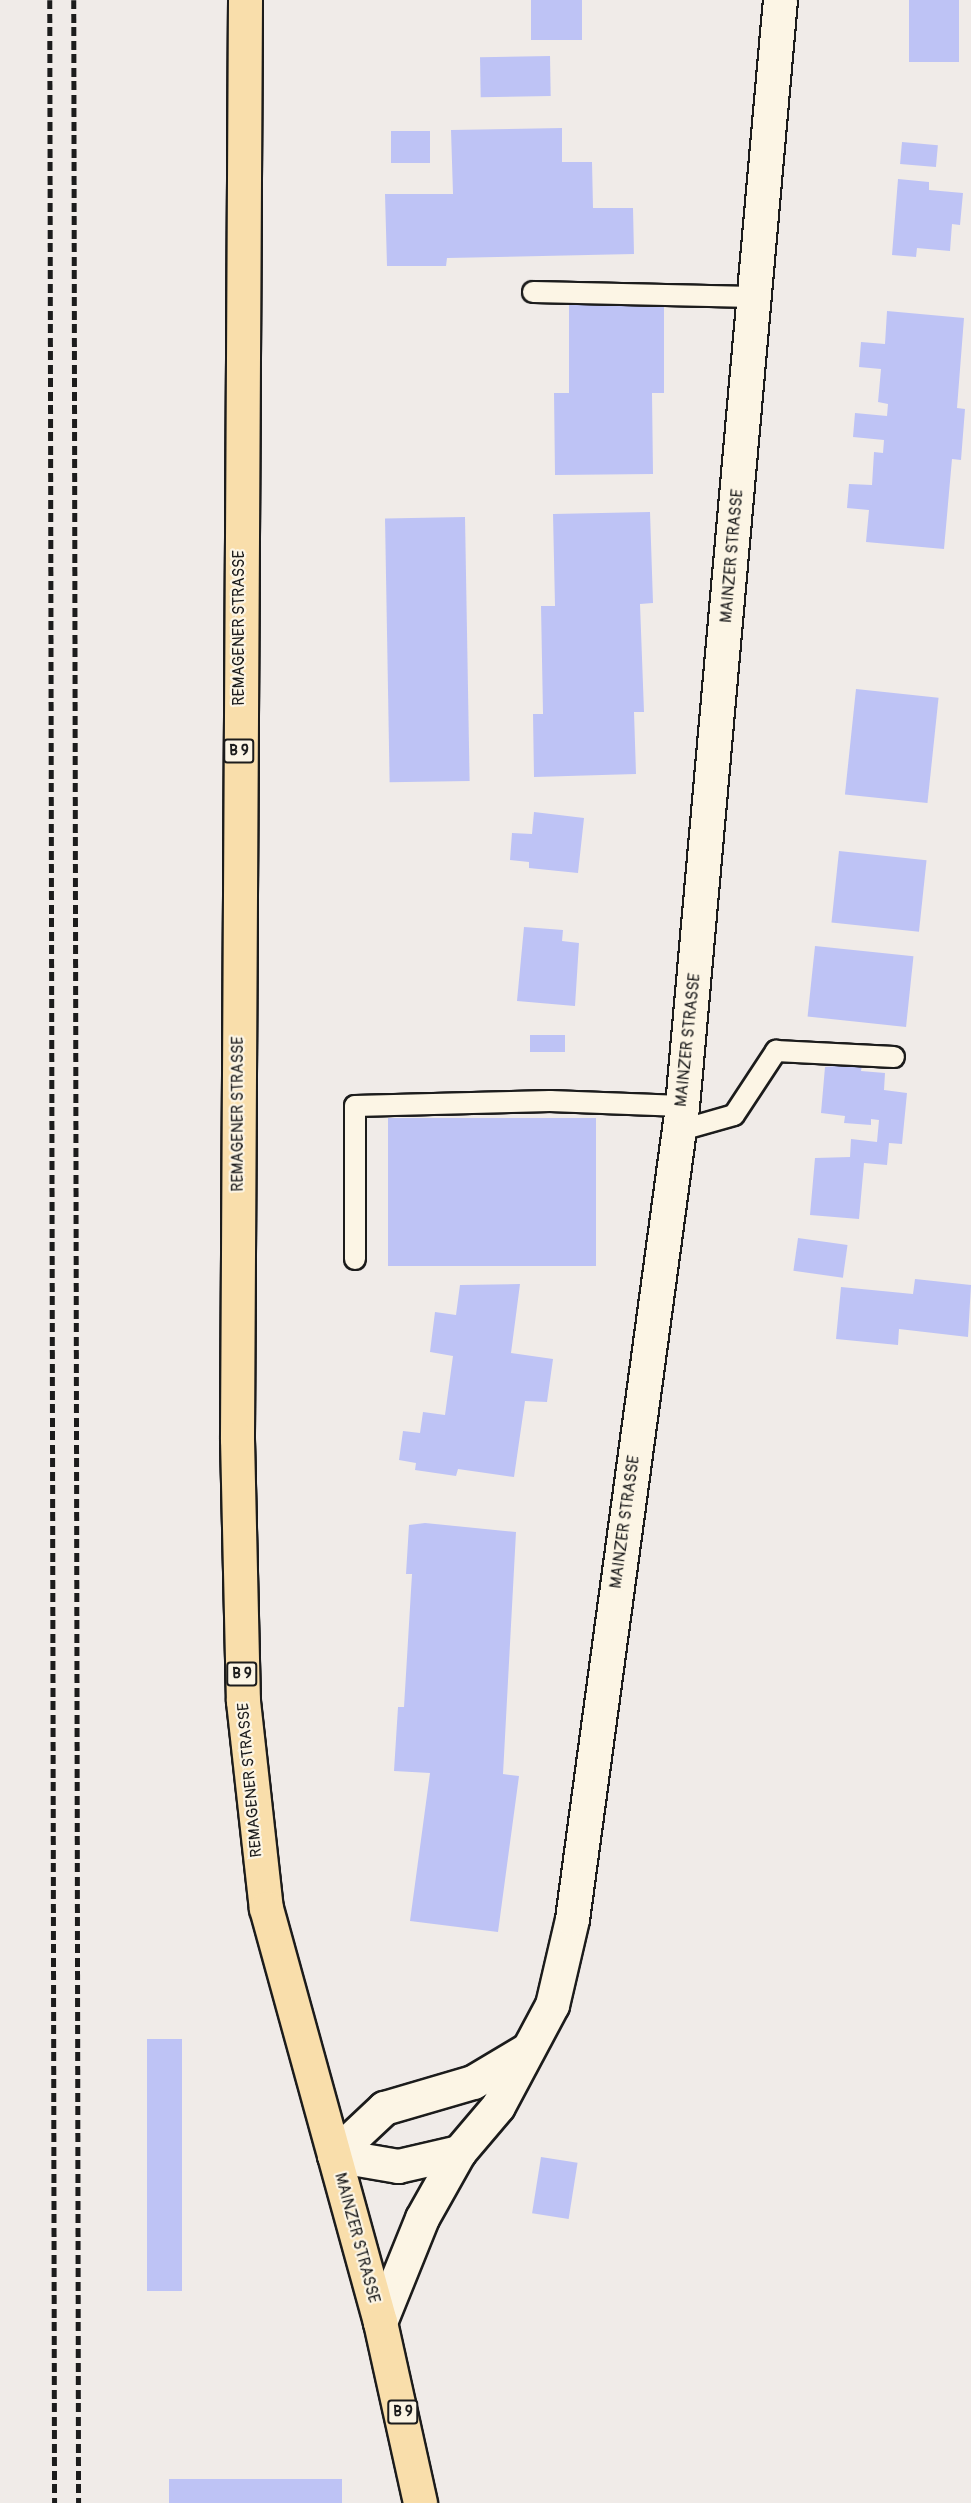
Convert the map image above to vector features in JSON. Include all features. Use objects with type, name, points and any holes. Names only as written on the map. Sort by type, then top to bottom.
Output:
[{"type":"main road","name":"REMAGENER STRASSE","points":[[235,0],[244,63]]},
{"type":"main road","name":"REMAGENER STRASSE","points":[[245,0],[237,1391],[243,1701],[266,1908],[334,2155]]},
{"type":"main road","name":"MAINZER STRASSE","points":[[380,2322],[422,2218],[459,2152],[498,2106],[557,1994],[572,1919],[680,1119],[781,5]]},
{"type":"main road","name":"MAINZER STRASSE","points":[[334,2155],[384,2108],[473,2082],[525,2052]]},
{"type":"main road","name":"MAINZER STRASSE","points":[[334,2155],[398,2166],[459,2152]]},
{"type":"main road","name":"MAINZER STRASSE","points":[[334,2155],[405,2421],[420,2503]]},
{"type":"lane","points":[[533,292],[754,297]]},
{"type":"lane","points":[[355,1259],[356,1106],[550,1101],[680,1119],[734,1115],[776,1052],[894,1057]]},
{"type":"building","points":[[531,0],[582,0],[582,40],[531,40]]},
{"type":"building","points":[[909,0],[959,0],[959,62],[909,62]]},
{"type":"building","points":[[550,56],[551,96],[481,97],[480,57]]},
{"type":"building","points":[[562,128],[562,162],[592,162],[593,208],[633,208],[634,254],[447,258],[446,266],[387,266],[385,194],[453,194],[451,130]]},
{"type":"building","points":[[391,131],[430,131],[430,163],[391,163]]},
{"type":"building","points":[[902,142],[938,145],[936,167],[900,164]]},
{"type":"building","points":[[898,179],[929,182],[929,190],[963,193],[960,225],[952,224],[950,251],[917,248],[916,257],[892,255]]},
{"type":"building","points":[[664,302],[664,393],[652,393],[653,474],[555,475],[554,393],[569,393],[569,303]]},
{"type":"building","points":[[887,311],[964,318],[957,408],[965,409],[961,460],[952,459],[944,549],[866,542],[869,510],[847,508],[849,484],[872,485],[874,452],[883,453],[884,440],[853,437],[855,413],[887,416],[888,404],[878,402],[881,369],[859,367],[861,342],[885,344]]},
{"type":"building","points":[[650,512],[653,603],[640,604],[644,712],[634,712],[636,774],[534,777],[533,714],[543,714],[541,606],[555,606],[553,514]]},
{"type":"building","points":[[465,517],[470,781],[390,782],[385,518]]},
{"type":"building","points":[[856,689],[939,698],[927,803],[845,794]]},
{"type":"building","points":[[534,812],[584,818],[578,873],[529,868],[529,862],[510,860],[512,833],[532,834]]},
{"type":"building","points":[[839,851],[927,860],[919,932],[831,923]]},
{"type":"building","points":[[524,927],[563,930],[562,941],[579,943],[575,1006],[517,1001]]},
{"type":"building","points":[[815,946],[913,956],[906,1027],[808,1017]]},
{"type":"building","points":[[530,1035],[565,1035],[565,1052],[530,1052]]},
{"type":"building","points":[[848,1059],[863,1060],[861,1071],[885,1073],[884,1090],[907,1093],[902,1144],[889,1143],[887,1165],[864,1163],[859,1219],[810,1215],[815,1158],[850,1157],[851,1139],[877,1142],[879,1120],[871,1119],[871,1125],[844,1123],[845,1116],[821,1113],[825,1067],[848,1065]]},
{"type":"building","points":[[388,1118],[596,1118],[596,1266],[388,1266]]},
{"type":"building","points":[[798,1238],[848,1245],[843,1278],[793,1271]]},
{"type":"building","points":[[915,1279],[971,1285],[968,1337],[899,1329],[898,1345],[836,1339],[841,1287],[913,1294]]},
{"type":"building","points":[[520,1284],[511,1353],[553,1359],[547,1402],[525,1401],[514,1477],[458,1469],[456,1476],[415,1470],[416,1463],[399,1460],[403,1431],[420,1433],[423,1412],[445,1415],[453,1356],[430,1352],[435,1312],[456,1315],[460,1285]]},
{"type":"building","points":[[425,1523],[516,1532],[503,1774],[519,1776],[498,1932],[410,1921],[430,1773],[394,1771],[398,1707],[404,1707],[412,1574],[406,1574],[409,1525]]},
{"type":"building","points":[[147,2039],[182,2039],[182,2291],[147,2291]]},
{"type":"building","points":[[541,2157],[578,2163],[569,2219],[532,2213]]},
{"type":"building","points":[[169,2479],[342,2479],[342,2503],[169,2503]]},
{"type":"railway","points":[[50,0],[55,2503]]},
{"type":"railway","points":[[74,0],[79,2503]]}]
